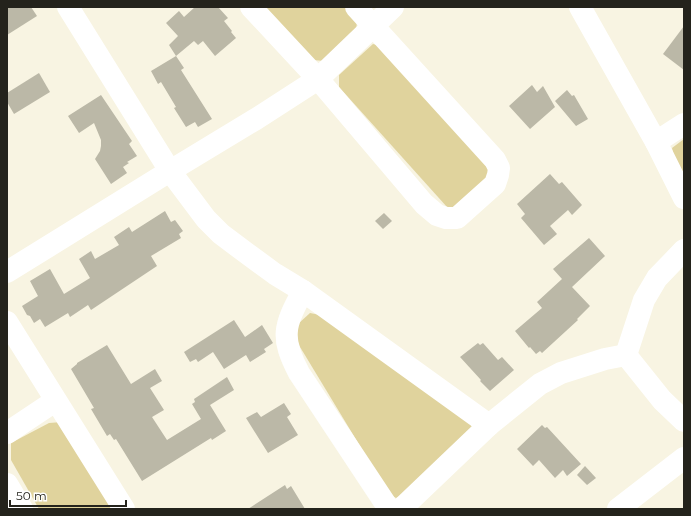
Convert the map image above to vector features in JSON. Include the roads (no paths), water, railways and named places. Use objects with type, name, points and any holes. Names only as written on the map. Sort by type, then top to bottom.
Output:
[{"type":"street","points":[[68,7],[170,170],[206,219],[221,234],[275,274],[303,291],[489,425]]},
{"type":"street","points":[[251,7],[318,80],[424,204],[437,215],[446,218],[457,218],[495,184],[499,168],[494,160],[356,7]]},
{"type":"street","points":[[7,272],[318,80],[393,7]]},
{"type":"street","points":[[580,7],[656,142],[684,198]]},
{"type":"street","points":[[656,142],[684,124]]},
{"type":"street","points":[[626,355],[644,300],[657,278],[684,250]]},
{"type":"street","points":[[303,291],[295,306],[286,330],[286,344],[291,357],[299,373],[389,509]]},
{"type":"street","points":[[7,322],[55,401],[124,509]]},
{"type":"street","points":[[626,355],[662,400],[684,421]]},
{"type":"street","points":[[401,509],[489,425],[540,384],[561,373],[605,359],[626,355]]},
{"type":"street","points":[[7,433],[55,401]]},
{"type":"street","points":[[618,509],[684,458]]},
{"type":"street","points":[[7,484],[22,509]]}]
